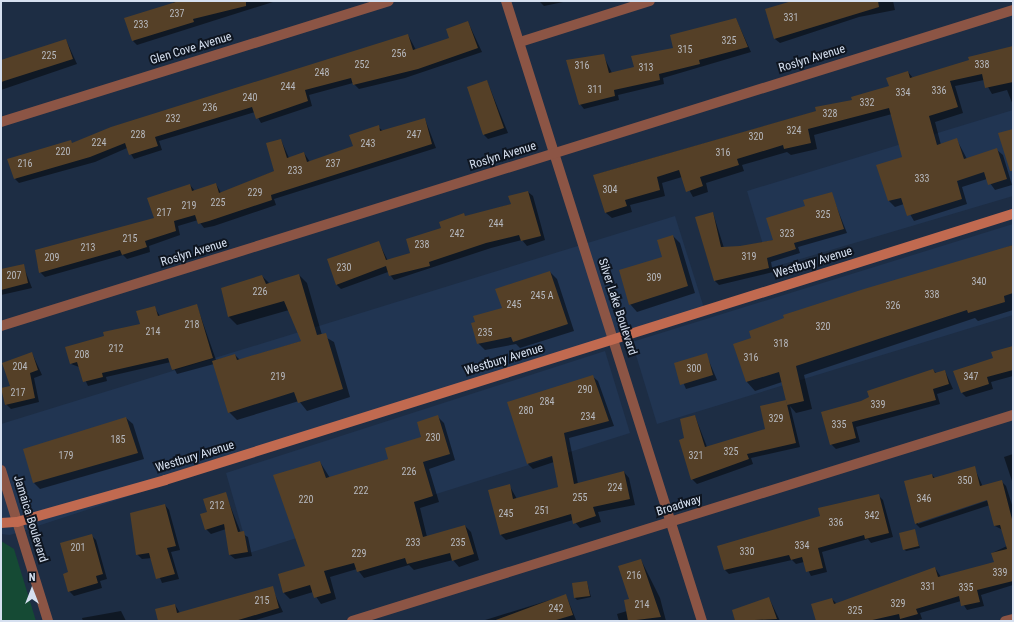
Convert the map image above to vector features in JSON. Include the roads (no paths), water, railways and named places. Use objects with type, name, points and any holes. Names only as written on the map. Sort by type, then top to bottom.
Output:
[{"type":"main road","name":"Westbury Avenue","points":[[1,523],[17,522],[165,480],[1013,214]]},
{"type":"street","name":"Glen Cove Avenue","points":[[1,122],[389,1]]},
{"type":"street","name":"Silver Lake Boulevard","points":[[506,1],[702,621]]},
{"type":"street","points":[[520,42],[650,1]]},
{"type":"street","name":"Roslyn Avenue","points":[[1,326],[1013,10]]},
{"type":"street","name":"Broadway","points":[[352,621],[1013,415]]},
{"type":"street","name":"Jamaica Boulevard","points":[[1,470],[48,621]]},
{"type":"street","points":[[1005,621],[1013,618]]}]
